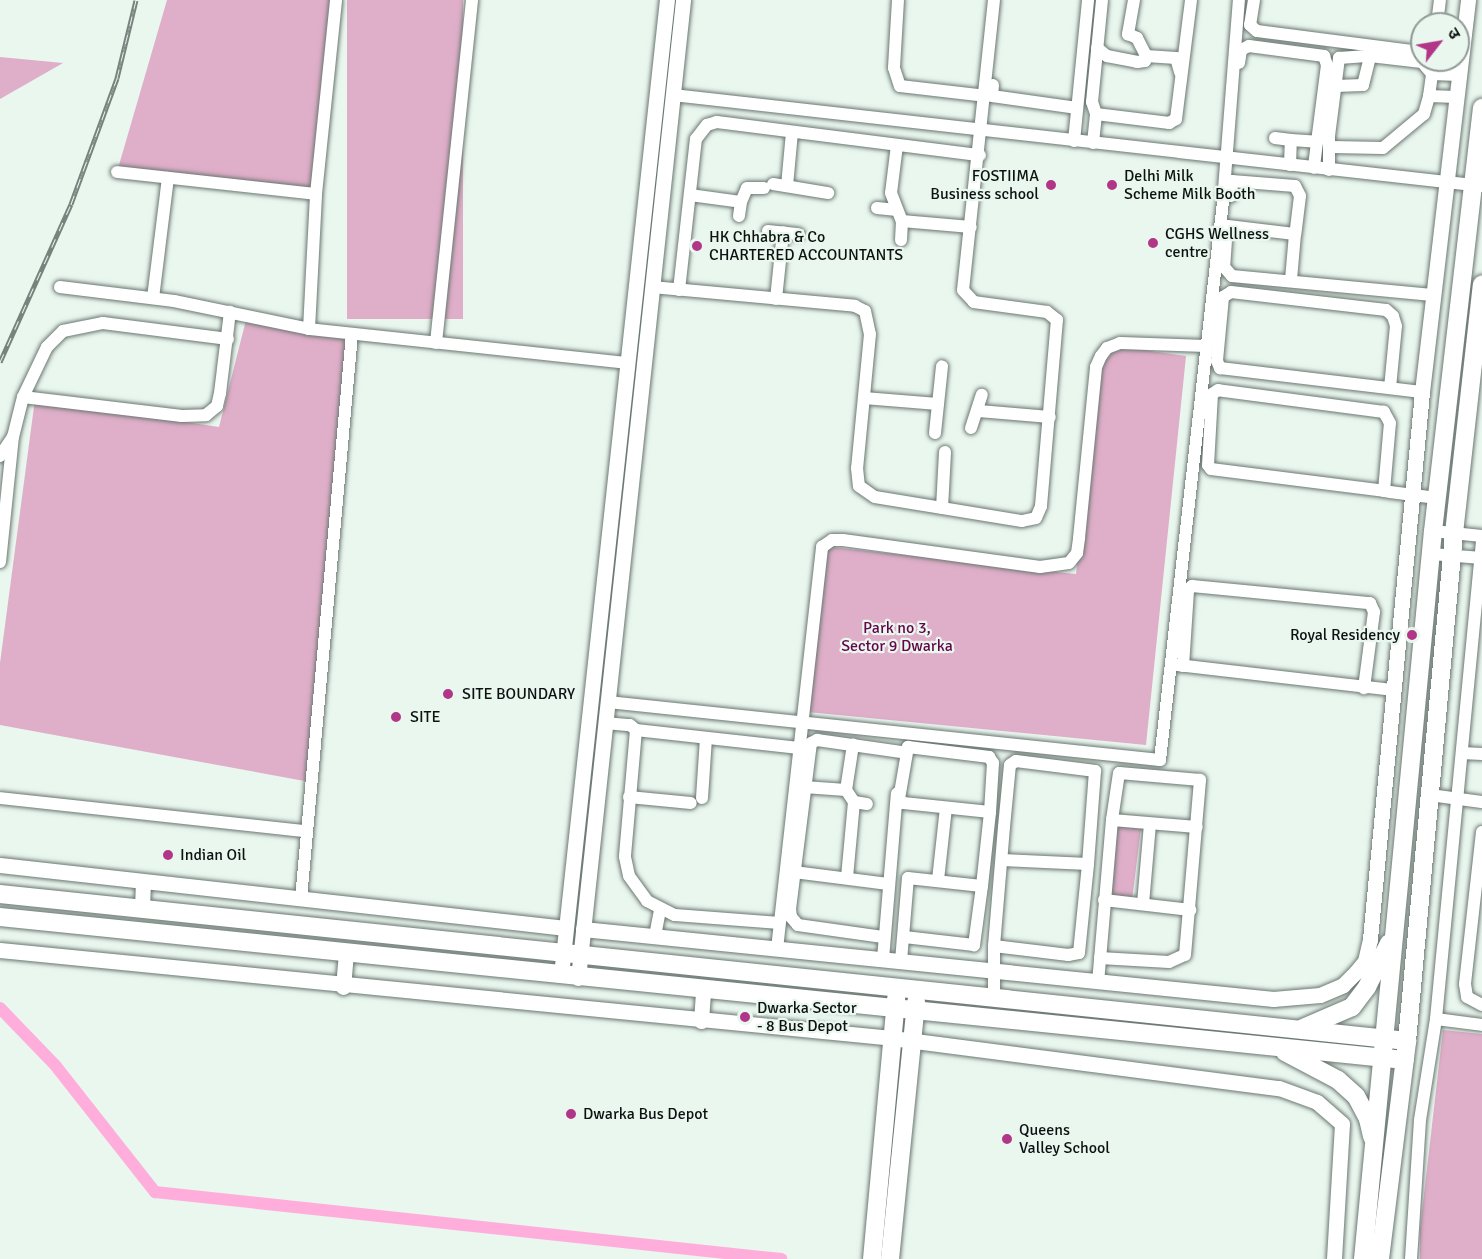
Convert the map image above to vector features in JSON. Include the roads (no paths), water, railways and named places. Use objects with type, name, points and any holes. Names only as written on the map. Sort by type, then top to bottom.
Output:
[{"type":"main road","points":[[1363,1259],[1385,1059],[1384,1039],[1433,531],[1478,186],[1482,108]]},
{"type":"main road","points":[[1380,1259],[1407,1041],[1454,533],[1482,285]]},
{"type":"main road","points":[[0,894],[897,990],[1407,1041]]},
{"type":"main road","points":[[0,917],[915,1012],[1405,1060]]},
{"type":"main road","points":[[1295,1030],[1352,1007],[1367,987],[1395,931]]},
{"type":"main road","points":[[872,1259],[897,990]]},
{"type":"main road","points":[[890,1259],[917,991]]},
{"type":"main road","points":[[1280,1048],[1338,1080],[1356,1096],[1368,1119],[1374,1151]]},
{"type":"street","points":[[309,329],[316,194],[336,0]]},
{"type":"street","points":[[436,343],[472,0]]},
{"type":"street","points":[[572,956],[566,928],[667,0]]},
{"type":"street","points":[[569,976],[572,956],[583,929],[683,0]]},
{"type":"street","points":[[898,0],[894,68],[900,86],[986,96]]},
{"type":"street","points":[[652,287],[855,306],[865,311],[870,334],[857,468],[859,486],[875,497],[1022,521],[1036,518],[1041,506],[1057,320],[1047,312],[974,302],[965,296],[963,283],[983,129],[994,0]]},
{"type":"street","points":[[1002,0],[992,96],[1077,108]]},
{"type":"street","points":[[1074,141],[1088,0]]},
{"type":"street","points":[[1093,143],[1096,114],[1092,108],[1094,74],[1102,52],[1102,0]]},
{"type":"street","points":[[1134,0],[1127,32],[1137,38],[1146,56]]},
{"type":"street","points":[[1096,114],[1173,122],[1177,117],[1191,0]]},
{"type":"street","points":[[1236,94],[1239,0]]},
{"type":"street","points":[[1254,0],[1250,25],[1257,31],[1410,50]]},
{"type":"street","points":[[1239,47],[1324,56],[1327,65],[1314,168]]},
{"type":"street","points":[[1178,665],[1204,422],[1206,345],[1230,159],[1239,47]]},
{"type":"street","points":[[1102,52],[1142,63],[1146,56]]},
{"type":"street","points":[[1146,56],[1176,58],[1178,70],[1182,72]]},
{"type":"street","points":[[1335,86],[1363,85],[1370,56]]},
{"type":"street","points":[[1329,170],[1332,147],[1329,136],[1339,57],[1370,56],[1422,62],[1432,74],[1430,96],[1424,114],[1383,148],[1332,147]]},
{"type":"street","points":[[583,929],[1273,999],[1320,995],[1343,984],[1356,972],[1365,961],[1370,939],[1422,392],[1458,72]]},
{"type":"street","points":[[1432,74],[1458,75]]},
{"type":"street","points":[[673,95],[1478,186]]},
{"type":"street","points":[[1430,96],[1456,97]]},
{"type":"street","points":[[678,290],[696,138],[707,125],[717,122],[980,154]]},
{"type":"street","points":[[787,186],[792,132]]},
{"type":"street","points":[[1275,138],[1317,142]]},
{"type":"street","points":[[1290,165],[1292,140]]},
{"type":"street","points":[[897,145],[891,193],[900,216],[901,240]]},
{"type":"street","points":[[1230,159],[1232,181],[1227,273],[1432,295]]},
{"type":"street","points":[[117,172],[316,194]]},
{"type":"street","points":[[153,298],[168,178]]},
{"type":"street","points":[[1232,181],[1295,186],[1300,196],[1291,280]]},
{"type":"street","points":[[739,216],[741,202],[747,188],[787,186],[828,193]]},
{"type":"street","points":[[690,195],[741,202]]},
{"type":"street","points":[[877,208],[900,216],[970,227]]},
{"type":"street","points":[[1228,226],[1295,234]]},
{"type":"street","points":[[768,231],[799,234]]},
{"type":"street","points":[[776,299],[783,232]]},
{"type":"street","points":[[60,286],[153,298],[309,329],[627,363]]},
{"type":"street","points":[[1390,388],[1396,326],[1386,310],[1231,292],[1222,297],[1216,361],[1220,368],[1422,392]]},
{"type":"street","points":[[23,397],[182,416],[206,415],[217,406],[230,312]]},
{"type":"street","points":[[0,558],[13,437],[23,397],[47,347],[73,326],[112,324],[228,339]]},
{"type":"street","points":[[301,899],[304,831],[352,334]]},
{"type":"street","points":[[777,949],[822,548],[832,540],[843,540],[1040,567],[1070,563],[1077,553],[1096,367],[1101,356],[1107,348],[1119,343],[1206,345]]},
{"type":"street","points":[[935,433],[942,366]]},
{"type":"street","points":[[1384,491],[1390,423],[1384,412],[1218,390],[1212,394],[1204,422],[1208,465],[1211,469],[1437,498]]},
{"type":"street","points":[[971,428],[980,411],[982,395]]},
{"type":"street","points":[[864,398],[938,404]]},
{"type":"street","points":[[980,411],[1050,417]]},
{"type":"street","points":[[0,456],[13,437]]},
{"type":"street","points":[[942,508],[945,452]]},
{"type":"street","points":[[1433,531],[1482,536]]},
{"type":"street","points":[[1411,1259],[1420,1120],[1436,1018],[1482,541]]},
{"type":"street","points":[[1432,554],[1480,558]]},
{"type":"street","points":[[608,702],[1160,760],[1178,665],[1188,590],[1192,586],[1370,603],[1374,612],[1364,688]]},
{"type":"street","points":[[1178,665],[1393,690]]},
{"type":"street","points":[[605,723],[630,726],[636,730],[799,748]]},
{"type":"street","points":[[636,730],[629,797],[626,868],[647,901],[660,910],[696,918],[780,923]]},
{"type":"street","points":[[883,959],[883,937],[903,733]]},
{"type":"street","points":[[629,797],[700,800],[710,738]]},
{"type":"street","points":[[883,937],[798,925],[790,917],[790,909],[804,787],[812,741],[901,752]]},
{"type":"street","points":[[847,878],[854,802],[846,790],[853,745]]},
{"type":"street","points":[[994,1000],[994,946],[1009,768],[1016,761],[1017,746]]},
{"type":"street","points":[[904,937],[974,945],[990,812],[993,763],[989,757],[907,748],[900,802],[990,812]]},
{"type":"street","points":[[1462,753],[1482,754]]},
{"type":"street","points":[[994,946],[1068,956],[1079,953],[1096,772],[1016,761]]},
{"type":"street","points":[[1098,983],[1104,900],[1117,776],[1126,772],[1200,780],[1186,952],[1179,960],[1100,958]]},
{"type":"street","points":[[804,787],[846,790]]},
{"type":"street","points":[[1430,795],[1482,802]]},
{"type":"street","points":[[0,798],[304,831]]},
{"type":"street","points":[[854,802],[867,804]]},
{"type":"street","points":[[939,880],[946,808]]},
{"type":"street","points":[[1112,820],[1197,827]]},
{"type":"street","points":[[1143,904],[1150,824]]},
{"type":"street","points":[[1482,832],[1477,929],[1465,993],[1471,1002],[1482,1005]]},
{"type":"street","points":[[1002,860],[1088,864]]},
{"type":"street","points":[[0,866],[566,928]]},
{"type":"street","points":[[794,872],[888,884]]},
{"type":"street","points":[[901,961],[907,880],[939,880],[982,886]]},
{"type":"street","points":[[142,882],[142,909]]},
{"type":"street","points":[[1104,900],[1190,910]]},
{"type":"street","points":[[655,936],[660,910]]},
{"type":"street","points":[[0,950],[344,987],[892,1038],[1248,1081],[1279,1088],[1317,1102],[1338,1117],[1345,1133],[1334,1259]]},
{"type":"street","points":[[344,987],[346,953]]},
{"type":"street","points":[[701,1021],[704,990]]},
{"type":"street","points":[[1436,1018],[1482,1025]]},
{"type":"waterway","points":[[0,1008],[55,1065],[155,1192],[781,1259]]},
{"type":"railway","points":[[0,362],[71,204],[117,78],[136,0]]},
{"type":"place","name":"FOSTIIMA Business school","points":[[1051,185]]},
{"type":"place","name":"Delhi Milk Scheme Milk Booth","points":[[1112,185]]},
{"type":"place","name":"CGHS Wellness centre","points":[[1153,243]]},
{"type":"place","name":"HK Chhabra & Co CHARTERED ACCOUNTANTS","points":[[697,246]]},
{"type":"place","name":"Royal Residency","points":[[1412,635]]},
{"type":"place","name":"SITE BOUNDARY","points":[[448,694]]},
{"type":"place","name":"SITE","points":[[396,717]]},
{"type":"place","name":"Indian Oil","points":[[168,855]]},
{"type":"place","name":"Dwarka Sector - 8 Bus Depot","points":[[745,1017]]},
{"type":"place","name":"Dwarka Bus Depot","points":[[571,1114]]},
{"type":"place","name":"Queens Valley School","points":[[1007,1139]]},
{"type":"park label","name":"Park no 3, Sector 9 Dwarka","points":[[897,637]]}]
